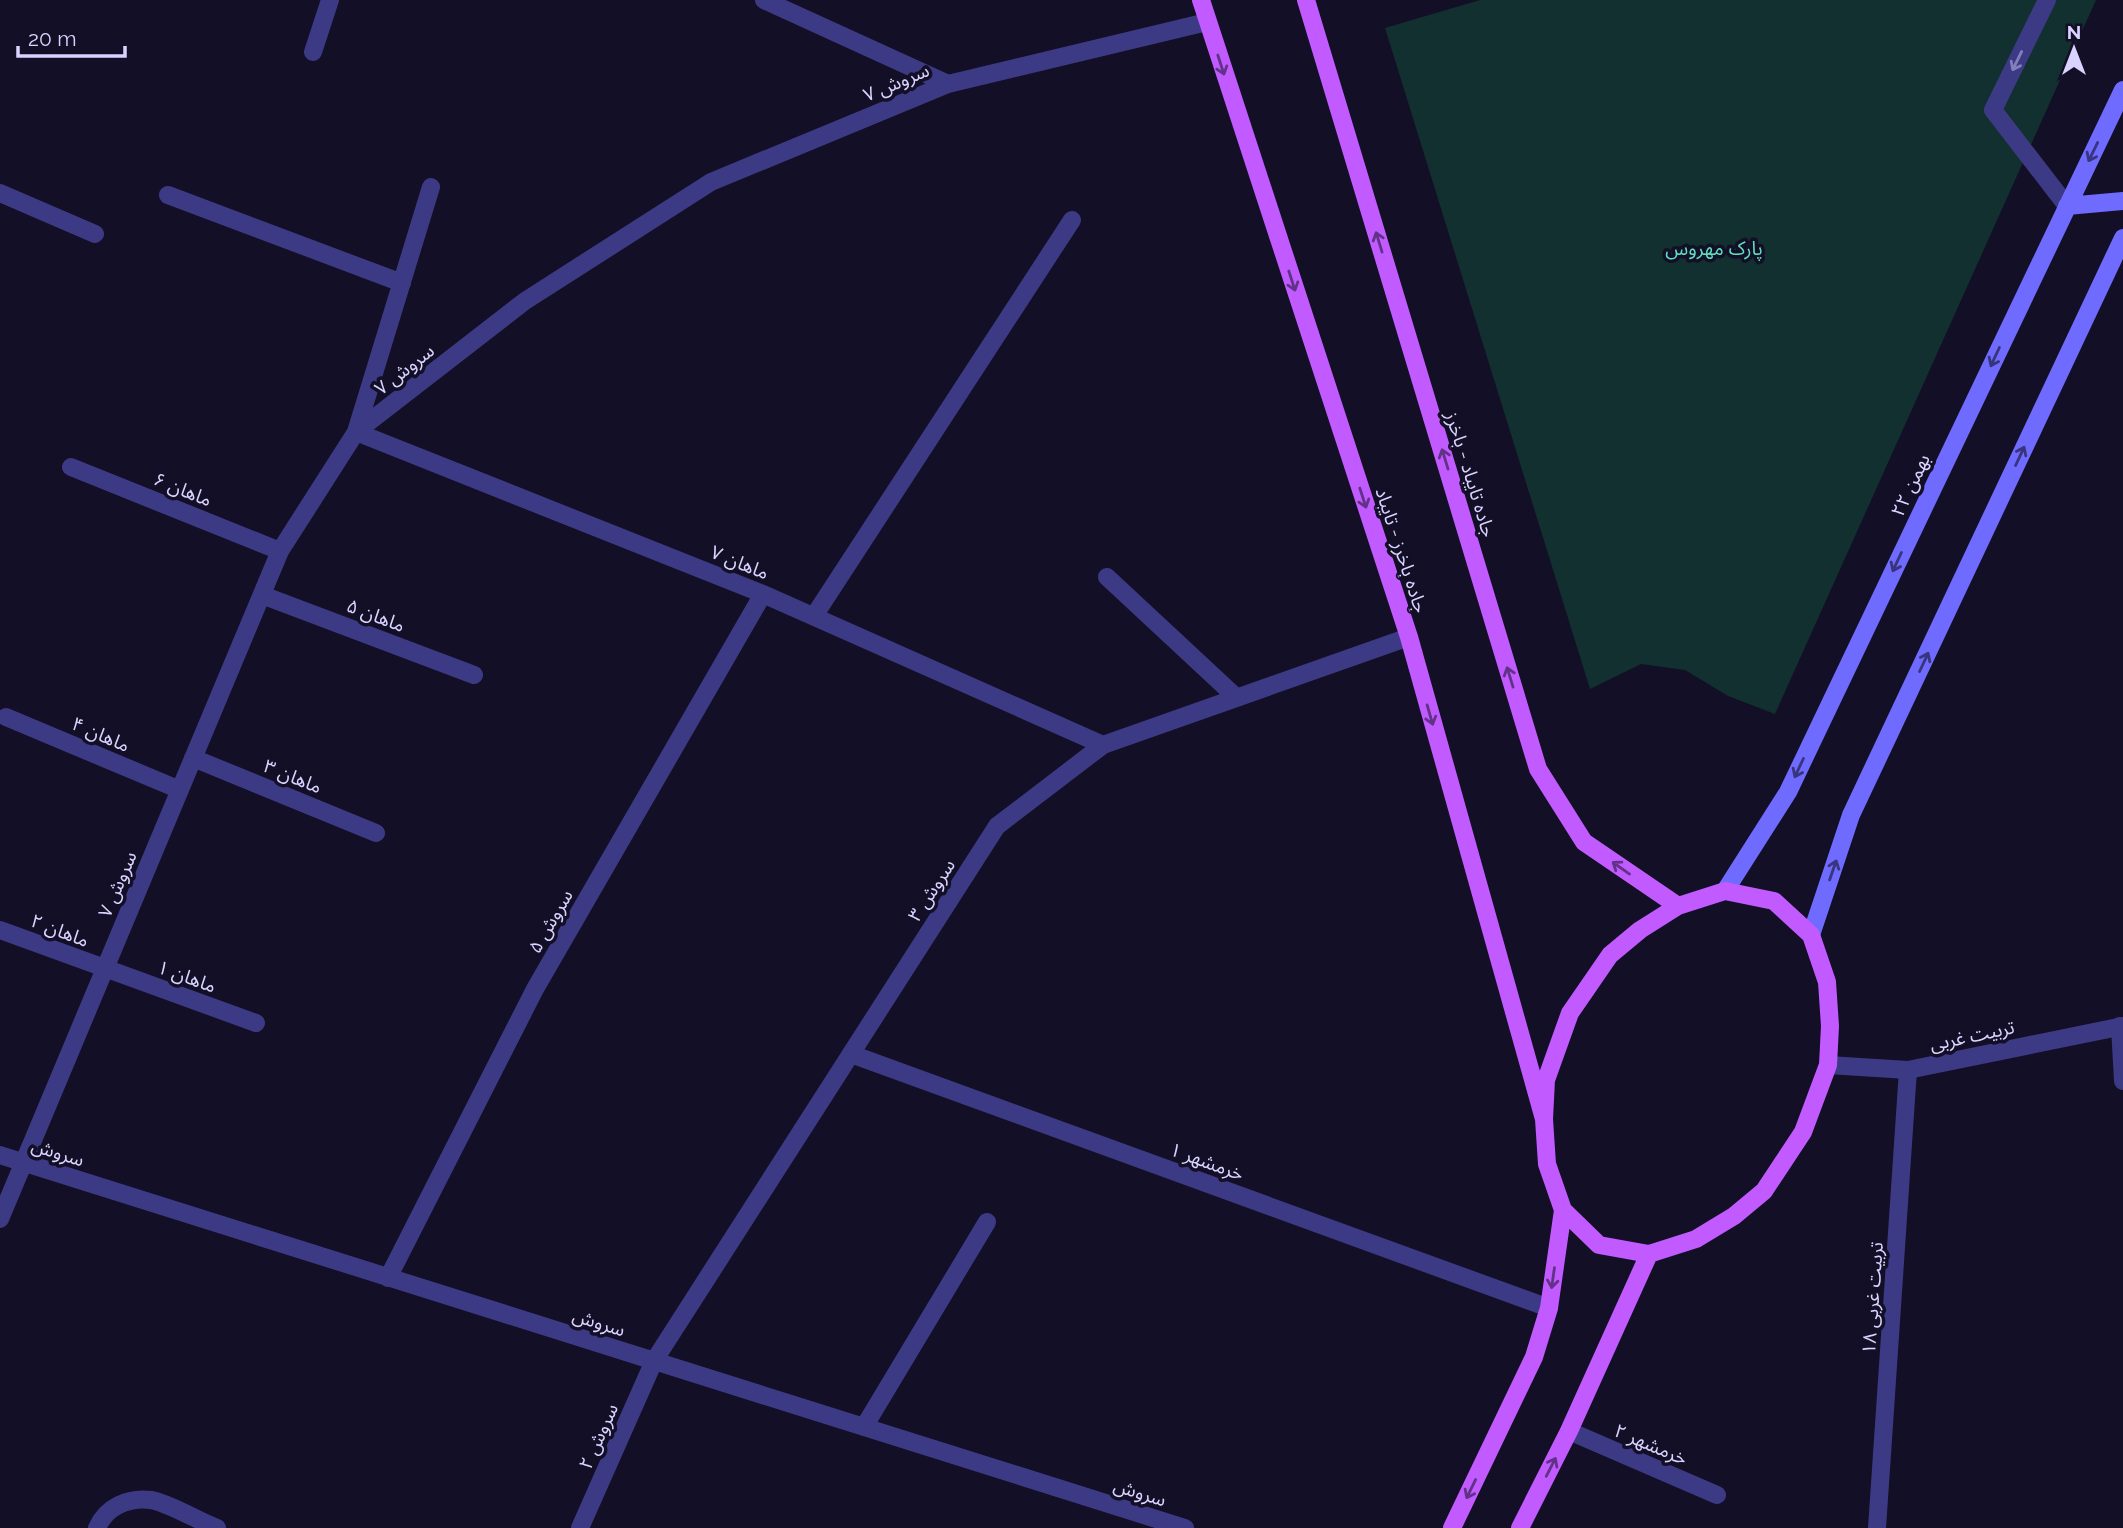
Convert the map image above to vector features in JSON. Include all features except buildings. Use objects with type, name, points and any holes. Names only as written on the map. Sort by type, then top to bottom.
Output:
[{"type":"main road","name":"جاده باخرز - تایباد","points":[[1201,0],[1409,637],[1544,1119]]},
{"type":"main road","name":"جاده تایباد - باخرز","points":[[1306,0],[1538,769],[1584,842],[1678,906]]},
{"type":"main road","name":"۲۲ بهمن","points":[[1725,891],[1788,792],[2123,90]]},
{"type":"main road","points":[[2067,206],[2123,201]]},
{"type":"main road","points":[[1811,935],[1852,815],[2123,238]]},
{"type":"main road","points":[[1725,891],[1774,901],[1811,935],[1827,982],[1830,1026],[1828,1065],[1803,1132],[1764,1191],[1734,1216],[1696,1239],[1649,1254],[1599,1245],[1563,1210],[1546,1164],[1546,1080],[1570,1013],[1610,955],[1640,930],[1678,906],[1725,891]]},
{"type":"main road","points":[[1452,1528],[1534,1357],[1549,1308],[1563,1210]]},
{"type":"main road","points":[[1520,1528],[1569,1431],[1649,1254]]},
{"type":"street","points":[[313,51],[330,0]]},
{"type":"street","points":[[764,0],[947,84]]},
{"type":"street","points":[[2047,0],[1993,110],[2067,206]]},
{"type":"street","name":"سروش ۷","points":[[0,1219],[280,551],[356,432],[525,301],[711,182],[947,84],[1207,22]]},
{"type":"street","points":[[356,432],[431,187]]},
{"type":"street","points":[[0,193],[95,234]]},
{"type":"street","points":[[168,195],[402,283]]},
{"type":"street","points":[[814,616],[1072,220]]},
{"type":"street","name":"ماهان ۷","points":[[356,432],[763,594],[1103,745]]},
{"type":"street","name":"ماهان ۶","points":[[71,467],[280,551]]},
{"type":"street","points":[[1107,577],[1237,698]]},
{"type":"street","name":"سروش ۵","points":[[388,1278],[535,989],[763,594]]},
{"type":"street","name":"ماهان ۵","points":[[262,595],[474,675]]},
{"type":"street","name":"سروش ۳","points":[[654,1361],[997,826],[1103,745],[1409,637]]},
{"type":"street","name":"ماهان ۴","points":[[6,717],[180,790]]},
{"type":"street","name":"ماهان ۳","points":[[193,758],[376,833]]},
{"type":"street","name":"ماهان ۲","points":[[0,930],[104,969]]},
{"type":"street","name":"ماهان ۱","points":[[104,969],[256,1023]]},
{"type":"street","points":[[2121,1026],[2123,1081]]},
{"type":"street","name":"تربیت غربی","points":[[1828,1065],[1908,1070],[2121,1026]]},
{"type":"street","name":"خرمشهر ۱","points":[[851,1054],[1549,1308]]},
{"type":"street","name":"تربیت غربی ۱۸","points":[[1877,1528],[1908,1070]]},
{"type":"street","name":"سروش","points":[[0,1155],[1185,1528]]},
{"type":"street","points":[[864,1427],[987,1222]]},
{"type":"street","name":"سروش ۲","points":[[580,1528],[654,1361]]},
{"type":"street","name":"خرمشهر ۲","points":[[1569,1431],[1717,1495]]},
{"type":"street","points":[[97,1528],[112,1507],[133,1501],[152,1500],[217,1528]]},
{"type":"green space","name":"پارک مهروس","points":[[1480,0],[2096,0],[1775,714],[1728,696],[1685,670],[1641,664],[1590,689],[1385,28]]}]
